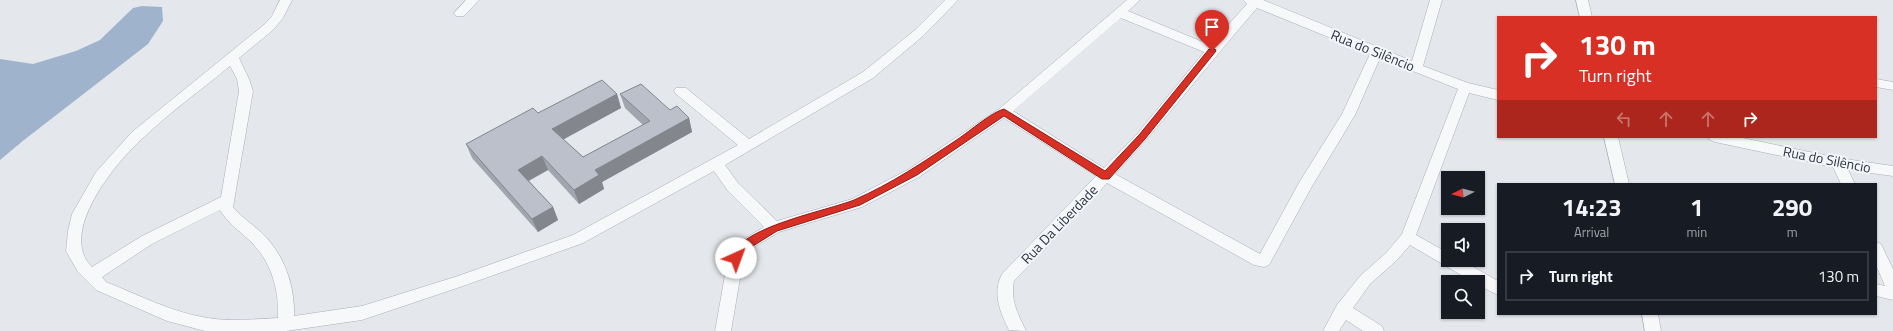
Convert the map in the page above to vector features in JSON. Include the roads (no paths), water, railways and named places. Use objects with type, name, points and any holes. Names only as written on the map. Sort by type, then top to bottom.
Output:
[{"type":"street","points":[[286,0],[277,18],[269,27],[138,135],[102,176],[79,214],[75,231],[74,251],[83,268],[101,286],[173,316],[207,325],[233,327],[286,324],[362,313],[461,281],[578,239],[748,146],[868,75],[919,33],[952,0]]},
{"type":"street","points":[[460,13],[473,0]]},
{"type":"street","points":[[723,331],[737,253],[741,248],[774,228],[857,203],[914,173],[1004,112],[1121,13],[1134,0]]},
{"type":"street","points":[[1416,68],[1436,0]]},
{"type":"street","points":[[1582,0],[1586,16]]},
{"type":"street","name":"Rua do Silêncio","points":[[1254,1],[1465,87],[1497,95]]},
{"type":"street","name":"Rua Da Liberdade","points":[[1018,331],[1013,323],[1005,298],[1004,287],[1007,278],[1142,137],[1254,1]]},
{"type":"street","points":[[1121,13],[1212,51]]},
{"type":"street","points":[[1004,112],[1106,176],[1260,261],[1264,261],[1305,185],[1348,115],[1377,52]]},
{"type":"street","points":[[232,58],[243,79],[246,91],[226,208],[230,215],[257,237],[272,258],[284,284],[287,298],[286,324]]},
{"type":"street","points":[[1877,83],[1893,86]]},
{"type":"street","points":[[1331,331],[1343,310],[1365,280],[1391,257],[1408,237],[1465,87]]},
{"type":"street","points":[[680,91],[748,146]]},
{"type":"street","points":[[1611,138],[1622,183]]},
{"type":"street","name":"Rua do Silêncio","points":[[1720,138],[1838,163],[1893,171]]},
{"type":"street","points":[[716,163],[733,187],[774,228]]},
{"type":"street","points":[[1838,163],[1848,183]]},
{"type":"street","points":[[91,276],[147,240],[226,201]]},
{"type":"street","points":[[1408,237],[1497,288]]},
{"type":"street","points":[[1877,250],[1893,287]]},
{"type":"street","points":[[1877,290],[1893,294]]},
{"type":"street","points":[[1343,310],[1376,331]]},
{"type":"street","points":[[1650,315],[1653,331]]},
{"type":"water","points":[[142,6],[162,7],[163,21],[148,44],[0,160],[0,59],[33,64],[76,51],[100,40],[133,8]]}]
